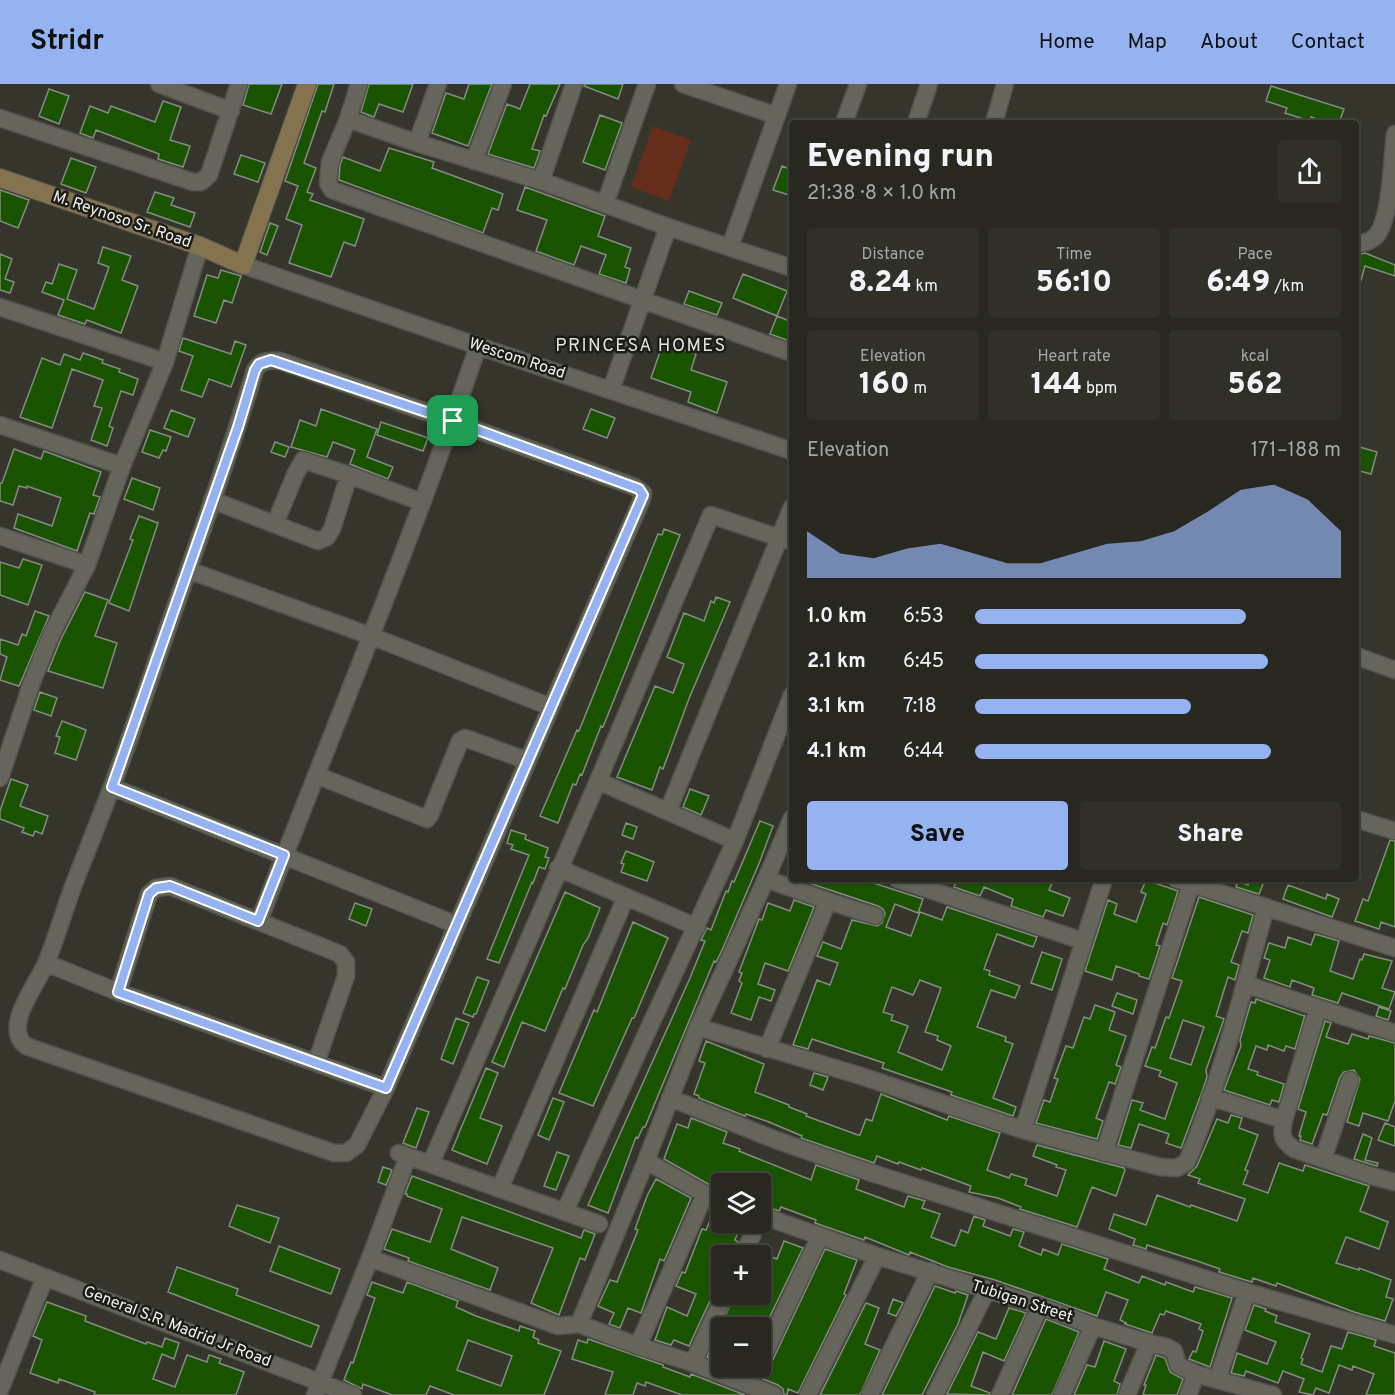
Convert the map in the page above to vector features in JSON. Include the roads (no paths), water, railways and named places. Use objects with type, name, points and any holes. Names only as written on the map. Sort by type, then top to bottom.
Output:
[{"type":"street","points":[[159,84],[231,111]]},
{"type":"street","points":[[0,118],[201,183],[209,175],[240,84]]},
{"type":"street","points":[[243,265],[307,84]]},
{"type":"street","points":[[359,84],[348,119],[330,162],[328,183],[332,190],[789,352]]},
{"type":"street","points":[[417,143],[438,84]]},
{"type":"street","points":[[474,161],[503,84]]},
{"type":"street","points":[[541,181],[574,84]]},
{"type":"street","points":[[605,204],[647,84]]},
{"type":"street","points":[[683,84],[715,89],[777,116]]},
{"type":"street","points":[[730,247],[788,84]]},
{"type":"street","points":[[845,120],[858,84]]},
{"type":"street","points":[[917,120],[929,84]]},
{"type":"street","points":[[995,120],[1005,84]]},
{"type":"street","points":[[348,119],[541,181],[668,227],[789,267]]},
{"type":"street","points":[[1359,244],[1373,239],[1383,224],[1395,134]]},
{"type":"street","name":"M. Reynoso Sr. Road","points":[[0,178],[200,246],[243,265]]},
{"type":"street","points":[[611,390],[668,227]]},
{"type":"street","points":[[0,778],[32,682],[47,645],[87,565],[122,466],[165,362],[200,246]]},
{"type":"street","name":"Wescom Road","points":[[243,265],[789,450]]},
{"type":"street","points":[[0,307],[165,362]]},
{"type":"street","points":[[258,921],[371,636],[453,421],[478,346]]},
{"type":"street","points":[[265,361],[280,362],[453,421],[634,487],[643,493],[386,1088],[357,1145],[346,1154],[334,1153],[26,1046],[17,1035],[26,1000],[46,963],[112,787],[238,427],[255,370],[259,364],[265,361]]},
{"type":"street","points":[[0,424],[122,466]]},
{"type":"street","points":[[275,524],[303,460],[421,502]]},
{"type":"street","points":[[212,500],[318,541],[327,537],[332,529],[349,475]]},
{"type":"street","points":[[431,1163],[711,515],[785,540]]},
{"type":"street","points":[[668,811],[785,540],[789,521]]},
{"type":"street","points":[[0,536],[87,565]]},
{"type":"street","points":[[188,570],[371,636],[551,707]]},
{"type":"street","points":[[1359,657],[1395,670]]},
{"type":"street","points":[[565,1211],[735,841],[789,703]]},
{"type":"street","points":[[316,775],[427,819],[460,741],[465,738],[528,761]]},
{"type":"street","points":[[598,781],[735,841]]},
{"type":"street","points":[[112,787],[457,925]]},
{"type":"street","points":[[1359,820],[1395,831]]},
{"type":"street","points":[[579,1324],[698,1027],[766,879],[787,840]]},
{"type":"street","points":[[558,868],[697,927]]},
{"type":"street","points":[[766,879],[875,916]]},
{"type":"street","points":[[906,882],[1083,941]]},
{"type":"street","points":[[1023,1130],[1103,882]]},
{"type":"street","points":[[1104,1153],[1184,882],[1395,948]]},
{"type":"street","points":[[118,992],[149,894],[156,888],[170,886],[340,954],[346,962],[346,976],[316,1063]]},
{"type":"street","points":[[500,1188],[626,897]]},
{"type":"street","points":[[767,1048],[828,901]]},
{"type":"street","points":[[698,1027],[861,1076],[1023,1130],[1160,1167],[1180,1167],[1189,1157],[1210,1097],[1266,907]]},
{"type":"street","points":[[46,963],[118,992],[386,1088]]},
{"type":"street","points":[[1245,984],[1395,1033]]},
{"type":"street","points":[[1318,1008],[1281,1135],[1294,1149],[1395,1182]]},
{"type":"street","points":[[1323,1159],[1350,1080]]},
{"type":"street","points":[[1210,1097],[1284,1120]]},
{"type":"street","points":[[670,1098],[776,1140],[853,1167],[1247,1292],[1395,1335]]},
{"type":"street","points":[[318,1389],[370,1258],[403,1154],[599,1224]]},
{"type":"street","points":[[646,1161],[711,1196]]},
{"type":"street","points":[[638,1346],[705,1194]]},
{"type":"street","name":"Tubigan Street","points":[[771,1219],[877,1256],[1040,1306],[1093,1326],[1171,1348],[1178,1365],[1196,1374],[1273,1395]]},
{"type":"street","points":[[771,1341],[820,1236]]},
{"type":"street","points":[[808,1395],[877,1256]]},
{"type":"street","points":[[370,1258],[558,1326],[579,1324],[693,1363],[774,1395]]},
{"type":"street","name":"General S.R. Madrid Jr Road","points":[[0,1260],[318,1389],[353,1395]]},
{"type":"street","points":[[870,1395],[930,1271]]},
{"type":"street","points":[[0,1390],[45,1277]]},
{"type":"street","points":[[935,1395],[987,1290]]},
{"type":"street","points":[[1217,1380],[1247,1292]]},
{"type":"street","points":[[693,1363],[720,1305]]},
{"type":"street","points":[[999,1395],[1040,1306]]},
{"type":"street","points":[[1062,1395],[1093,1326]]},
{"type":"street","points":[[1127,1395],[1149,1343]]},
{"type":"street","points":[[1188,1395],[1196,1374]]},
{"type":"street","points":[[749,1386],[754,1377]]},
{"type":"district","name":"PRINCESA HOMES","points":[[641,346]]}]
